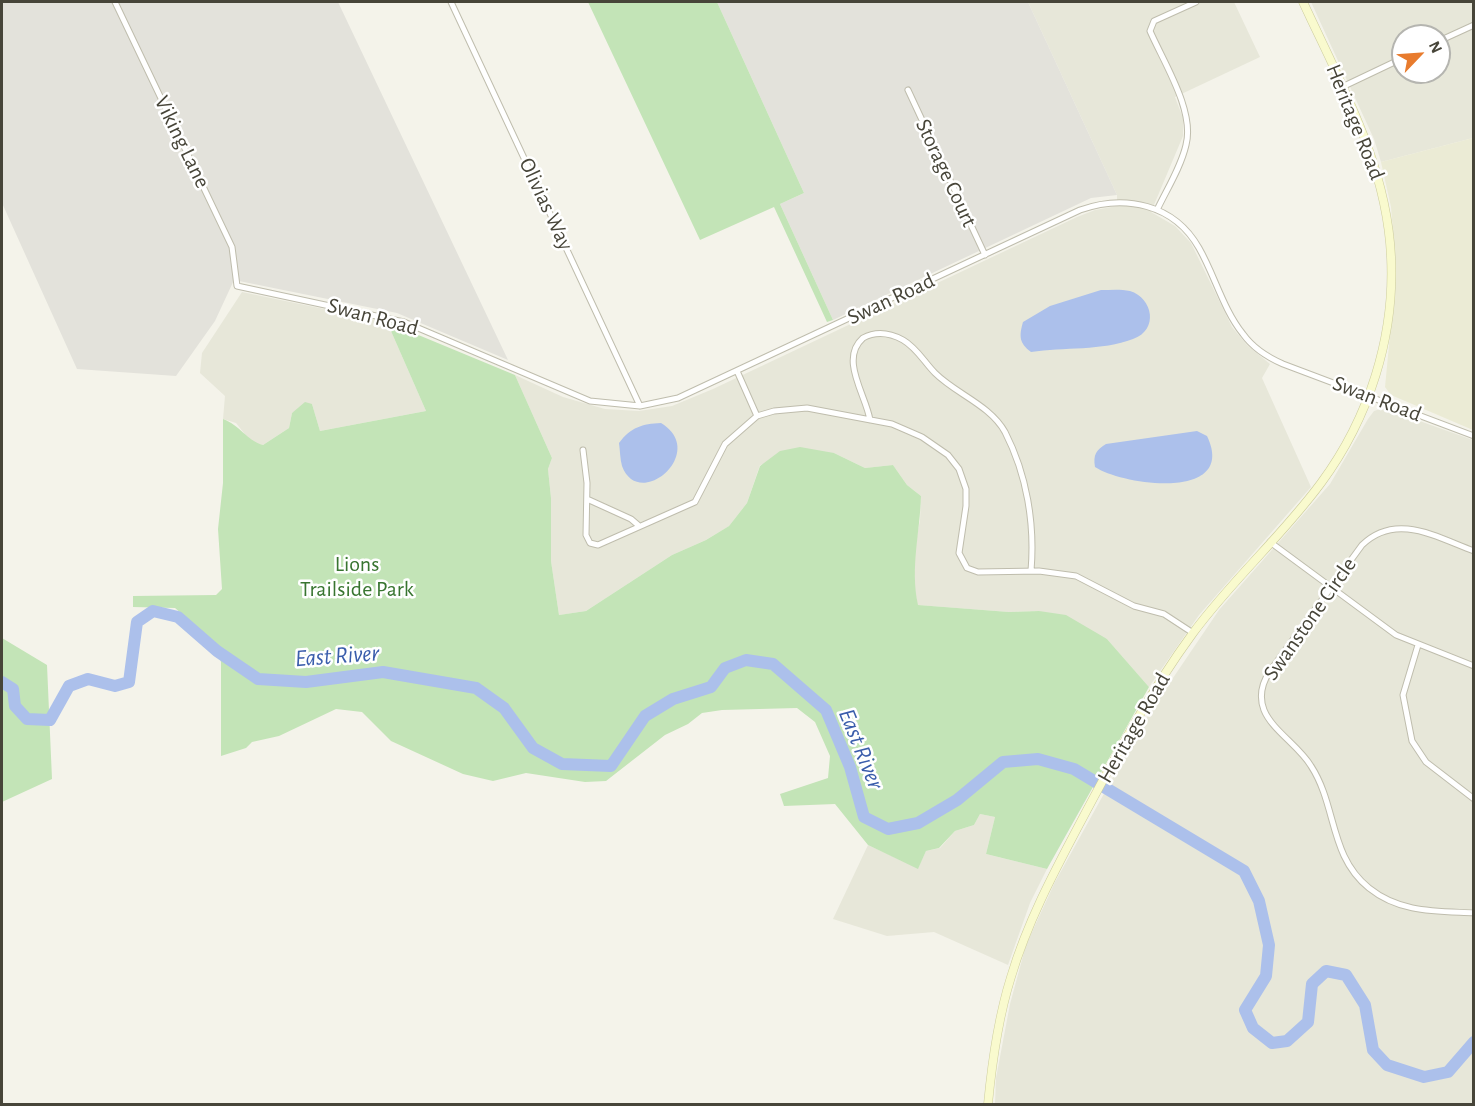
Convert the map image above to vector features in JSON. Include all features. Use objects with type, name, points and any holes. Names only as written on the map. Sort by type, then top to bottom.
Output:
[{"type":"main road","name":"Heritage Road","points":[[988,1104],[1002,1011],[1021,946],[1044,893],[1091,802],[1165,674],[1193,633],[1305,503],[1335,464],[1369,396],[1382,354],[1388,319],[1391,259],[1386,210],[1372,156],[1303,2]]},
{"type":"street","name":"Viking Lane","points":[[115,2],[232,247],[237,286]]},
{"type":"street","name":"Olivias Way","points":[[451,2],[640,406]]},
{"type":"street","points":[[1157,210],[1184,152],[1188,126],[1185,110],[1150,31],[1154,21],[1196,2]]},
{"type":"street","points":[[1451,35],[1473,25]]},
{"type":"street","points":[[1342,87],[1391,64]]},
{"type":"street","name":"Storage Court","points":[[908,90],[985,255]]},
{"type":"street","name":"Swan Road","points":[[237,286],[391,318],[577,397],[606,405],[640,406],[678,399],[1097,204],[1127,202],[1157,210],[1177,222],[1192,238],[1238,327],[1253,346],[1283,364],[1473,436]]},
{"type":"street","points":[[870,420],[857,384],[855,351],[863,338],[884,333],[912,346],[937,375],[992,416],[1002,428],[1016,462],[1033,520],[1031,571]]},
{"type":"street","points":[[736,371],[757,416]]},
{"type":"street","points":[[583,450],[587,499],[586,533],[592,544],[600,544],[638,525],[695,502],[725,444],[757,416],[770,411],[802,408],[892,424],[942,449],[954,461],[966,492],[959,550],[965,567],[978,572],[1031,571],[1076,576],[1134,606],[1164,614],[1193,633]]},
{"type":"street","points":[[587,499],[631,519],[638,525]]},
{"type":"street","name":"Swanstone Circle","points":[[1473,551],[1419,530],[1393,528],[1376,534],[1362,545],[1267,675],[1262,695],[1264,710],[1274,725],[1292,741],[1312,766],[1326,796],[1337,843],[1358,879],[1387,900],[1411,909],[1473,913]]},
{"type":"street","points":[[1270,542],[1396,635],[1473,666]]},
{"type":"street","points":[[1418,645],[1402,694],[1412,741],[1426,762],[1473,798]]},
{"type":"shaded area","points":[[2,2],[338,2],[508,360],[397,313],[234,280],[215,321],[176,376],[77,369],[2,203]]},
{"type":"shaded area","points":[[717,2],[1028,2],[1117,195],[1091,198],[833,320],[780,204],[804,193]]},
{"type":"shaded area","points":[[1028,2],[1234,2],[1260,57],[1175,97],[1183,118],[1183,136],[1151,212],[1175,226],[1191,243],[1232,327],[1247,345],[1270,364],[1262,378],[1311,487],[1199,615],[1149,687],[1107,639],[1039,611],[1009,612],[917,605],[914,585],[915,547],[920,520],[921,496],[907,485],[893,465],[865,468],[834,453],[760,465],[747,503],[729,526],[706,540],[672,555],[586,611],[559,615],[551,561],[551,498],[548,469],[552,458],[515,375],[563,397],[605,409],[639,411],[672,406],[713,389],[1077,217],[1095,210],[1117,206],[1117,195]]},
{"type":"shaded area","points":[[1311,2],[1473,2],[1473,138],[1381,162],[1374,139]]},
{"type":"shaded area","points":[[1474,138],[1473,430],[1391,395],[1385,387],[1396,272],[1391,207],[1381,162]]},
{"type":"shaded area","points":[[242,292],[387,322],[426,411],[320,431],[312,404],[292,413],[289,428],[263,445],[251,442],[236,423],[223,419],[225,396],[200,373],[202,353]]},
{"type":"shaded area","points":[[1383,408],[1473,440],[1473,1104],[995,1104],[996,1078],[1010,1004],[1026,945],[1055,882],[1116,772],[1152,709],[1219,610],[1330,484],[1368,419],[1374,411]]},
{"type":"shaded area","points":[[980,814],[995,817],[986,854],[1047,869],[1030,903],[1008,965],[934,932],[887,936],[833,919],[868,845],[918,868],[926,851],[940,848],[955,831],[974,825]]},
{"type":"green space","points":[[588,2],[717,2],[804,193],[780,204],[833,320],[827,322],[774,207],[700,240]]},
{"type":"green space","name":"Lions Trailside Park","points":[[387,322],[515,375],[552,458],[548,469],[551,498],[551,561],[559,615],[586,611],[672,555],[706,540],[729,526],[747,503],[760,466],[780,451],[800,447],[834,453],[865,468],[893,465],[907,485],[921,496],[915,564],[918,605],[1009,612],[1039,611],[1066,615],[1107,639],[1149,687],[1047,869],[986,854],[995,817],[980,814],[974,825],[955,831],[939,848],[926,851],[918,869],[868,845],[835,804],[784,806],[780,794],[828,778],[830,756],[815,722],[797,708],[722,710],[702,713],[688,724],[665,735],[606,781],[585,782],[526,773],[493,781],[463,774],[391,741],[362,712],[336,709],[279,736],[252,742],[246,748],[221,756],[221,662],[215,642],[175,608],[133,607],[133,596],[216,595],[222,589],[218,529],[223,483],[223,419],[252,440],[263,445],[289,428],[292,413],[305,402],[312,404],[320,431],[426,411]]},
{"type":"green space","points":[[2,638],[47,665],[52,779],[2,802]]},
{"type":"water","points":[[1101,290],[1130,291],[1144,300],[1150,314],[1147,329],[1133,339],[1096,347],[1031,352],[1024,345],[1021,335],[1023,322],[1050,306]]},
{"type":"water","points":[[661,423],[674,435],[678,448],[674,461],[666,473],[654,480],[642,483],[631,479],[622,466],[619,443],[637,427]]},
{"type":"water","points":[[1197,431],[1207,436],[1212,457],[1207,471],[1193,479],[1174,483],[1151,483],[1109,474],[1095,467],[1096,453],[1106,444]]},
{"type":"waterway","name":"East River","points":[[2,682],[13,689],[15,706],[27,719],[50,720],[69,686],[88,679],[115,686],[129,682],[137,622],[153,611],[178,617],[217,651],[258,679],[306,682],[383,672],[476,688],[504,708],[533,748],[562,764],[611,766],[645,716],[673,699],[711,687],[725,668],[746,660],[773,664],[826,710],[850,767],[864,817],[888,829],[918,823],[957,800],[1003,762],[1038,759],[1074,769],[1244,871],[1259,901],[1269,945],[1266,976],[1245,1010],[1253,1028],[1272,1043],[1287,1041],[1308,1022],[1312,984],[1326,971],[1346,975],[1365,1005],[1373,1050],[1387,1065],[1424,1077],[1448,1072],[1474,1042]]}]
